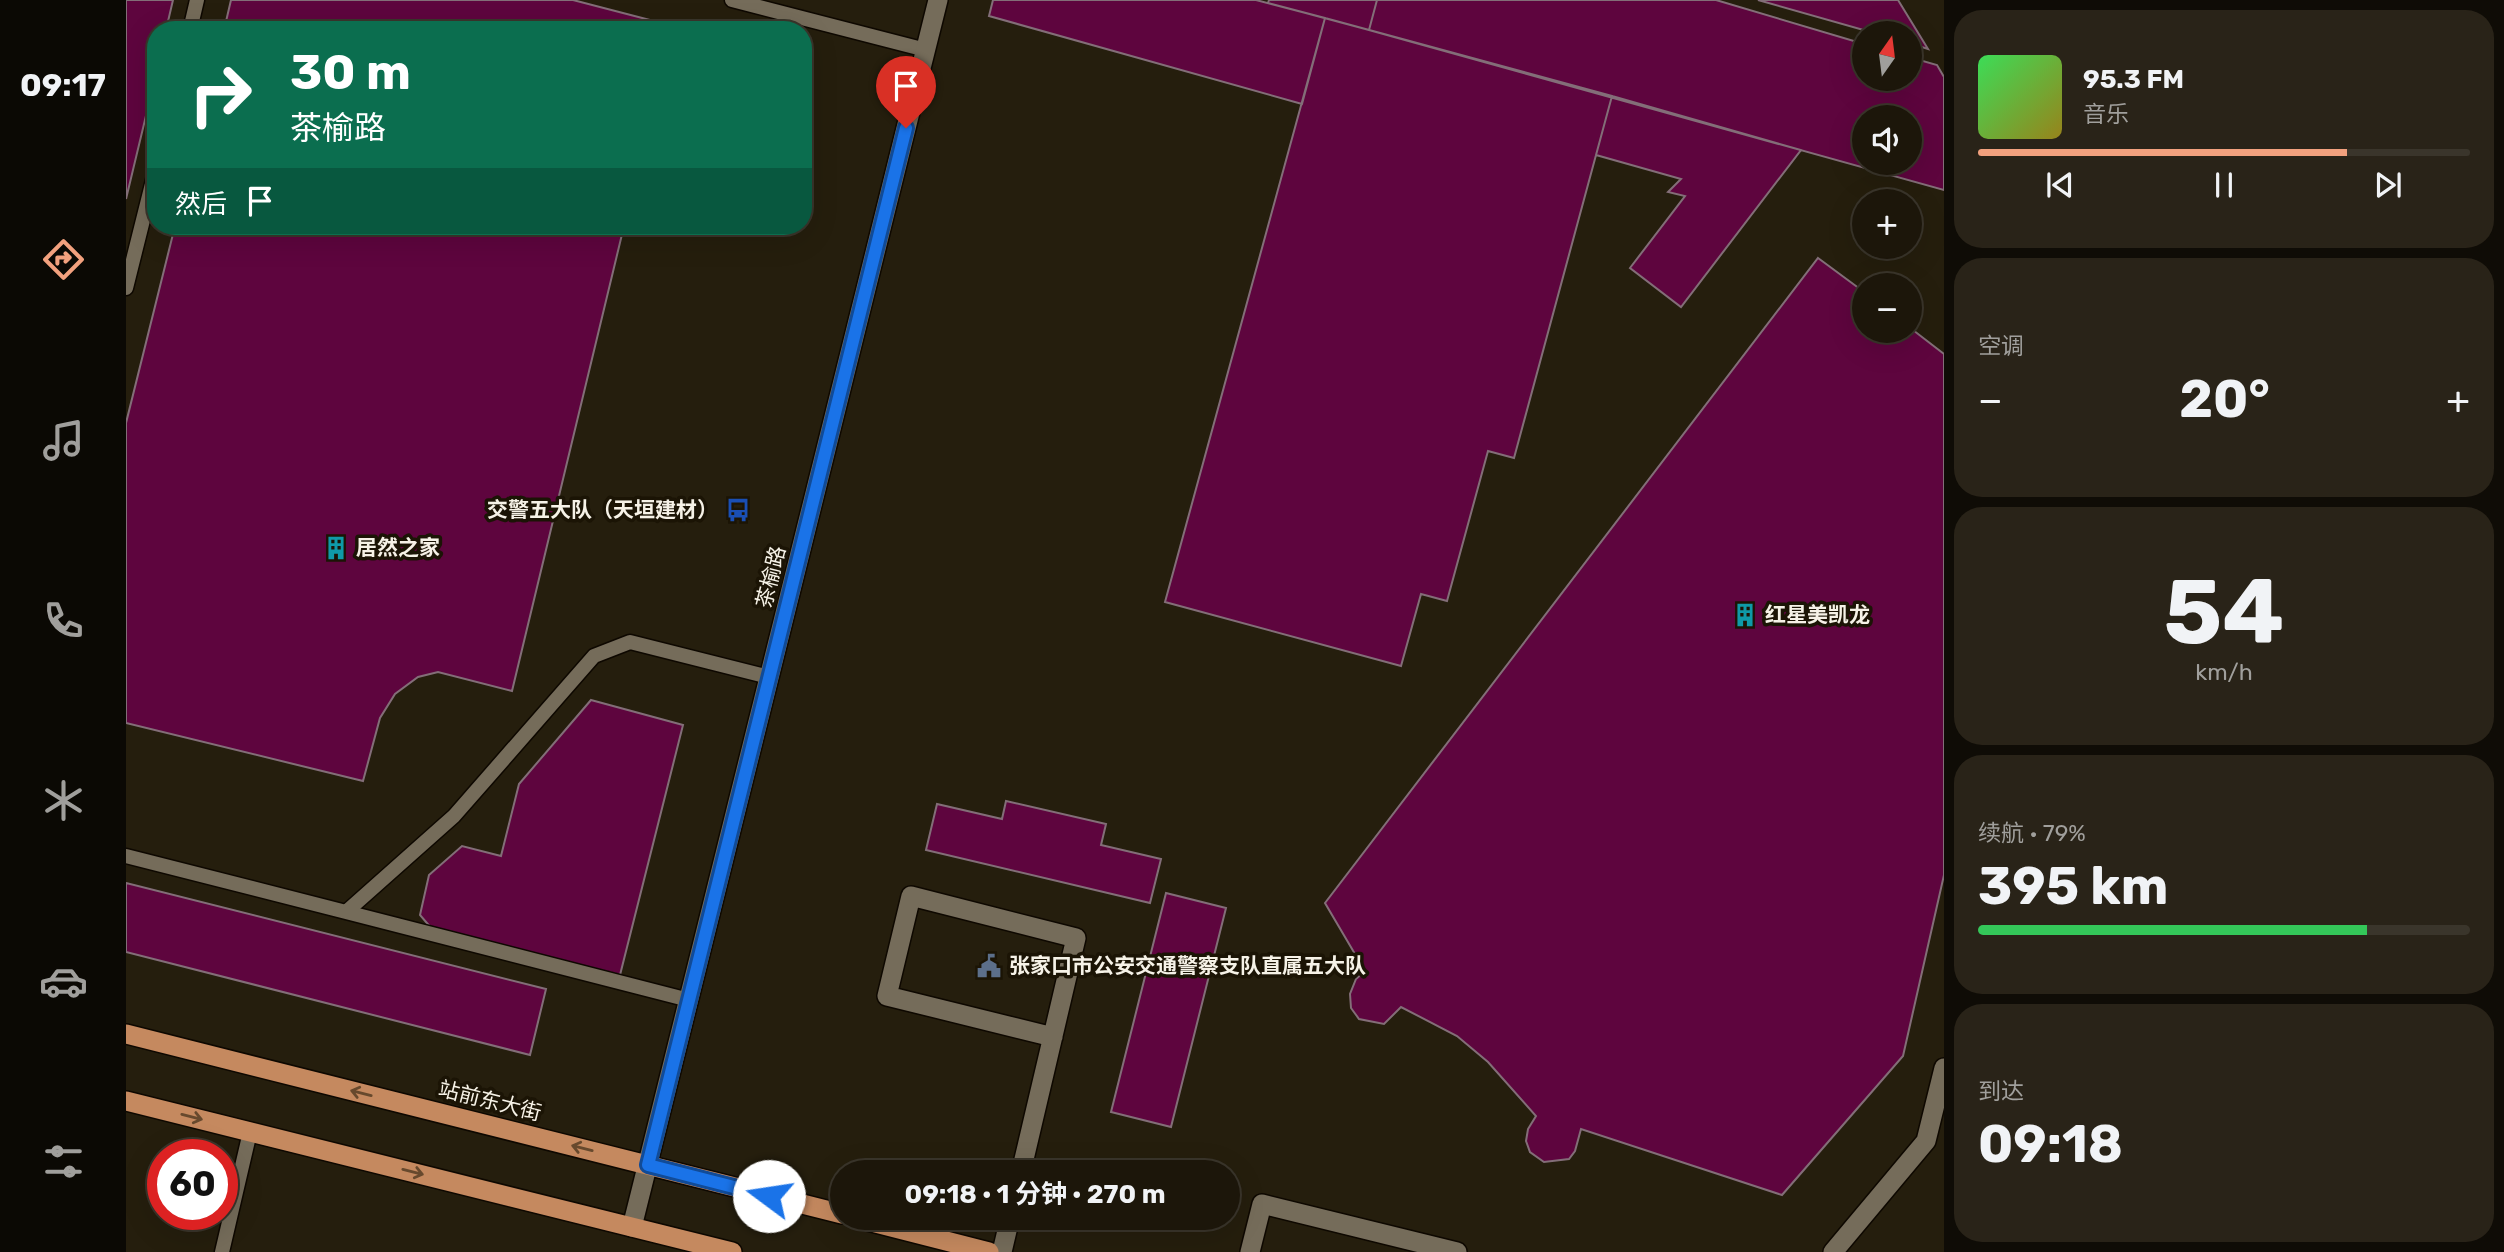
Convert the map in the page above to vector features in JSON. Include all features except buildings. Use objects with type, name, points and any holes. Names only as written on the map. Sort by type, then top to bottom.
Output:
[{"type":"main road","name":"站前东大街","points":[[126,1034],[830,1211]]},
{"type":"main road","points":[[126,1101],[733,1252]]},
{"type":"main road","points":[[903,1230],[989,1252]]},
{"type":"street","name":"茶榆路","points":[[632,1227],[938,0]]},
{"type":"street","points":[[1024,1160],[1053,1037],[1076,938],[911,896],[887,996],[1053,1037]]},
{"type":"street","points":[[1833,1252],[1926,1141],[1944,1068]]},
{"type":"street","points":[[1250,1252],[1262,1204],[1457,1252]]},
{"type":"street","points":[[1002,1252],[1007,1230]]},
{"type":"lane","points":[[192,21],[197,0]]},
{"type":"lane","points":[[732,0],[926,50]]},
{"type":"lane","points":[[126,288],[147,204]]},
{"type":"lane","points":[[346,912],[454,816],[594,656],[630,642],[769,677]]},
{"type":"lane","points":[[126,856],[689,1000]]},
{"type":"lane","points":[[222,1252],[250,1132]]},
{"type":"place","name":"交警五大队（天垣建材）","points":[[738,510]]},
{"type":"place","name":"居然之家","points":[[336,548]]},
{"type":"place","name":"红星美凯龙","points":[[1745,615]]},
{"type":"place","name":"张家口市公安交通警察支队直属五大队","points":[[989,966]]},
{"type":"route","points":[[769,1196],[648,1165],[906,128]]}]
